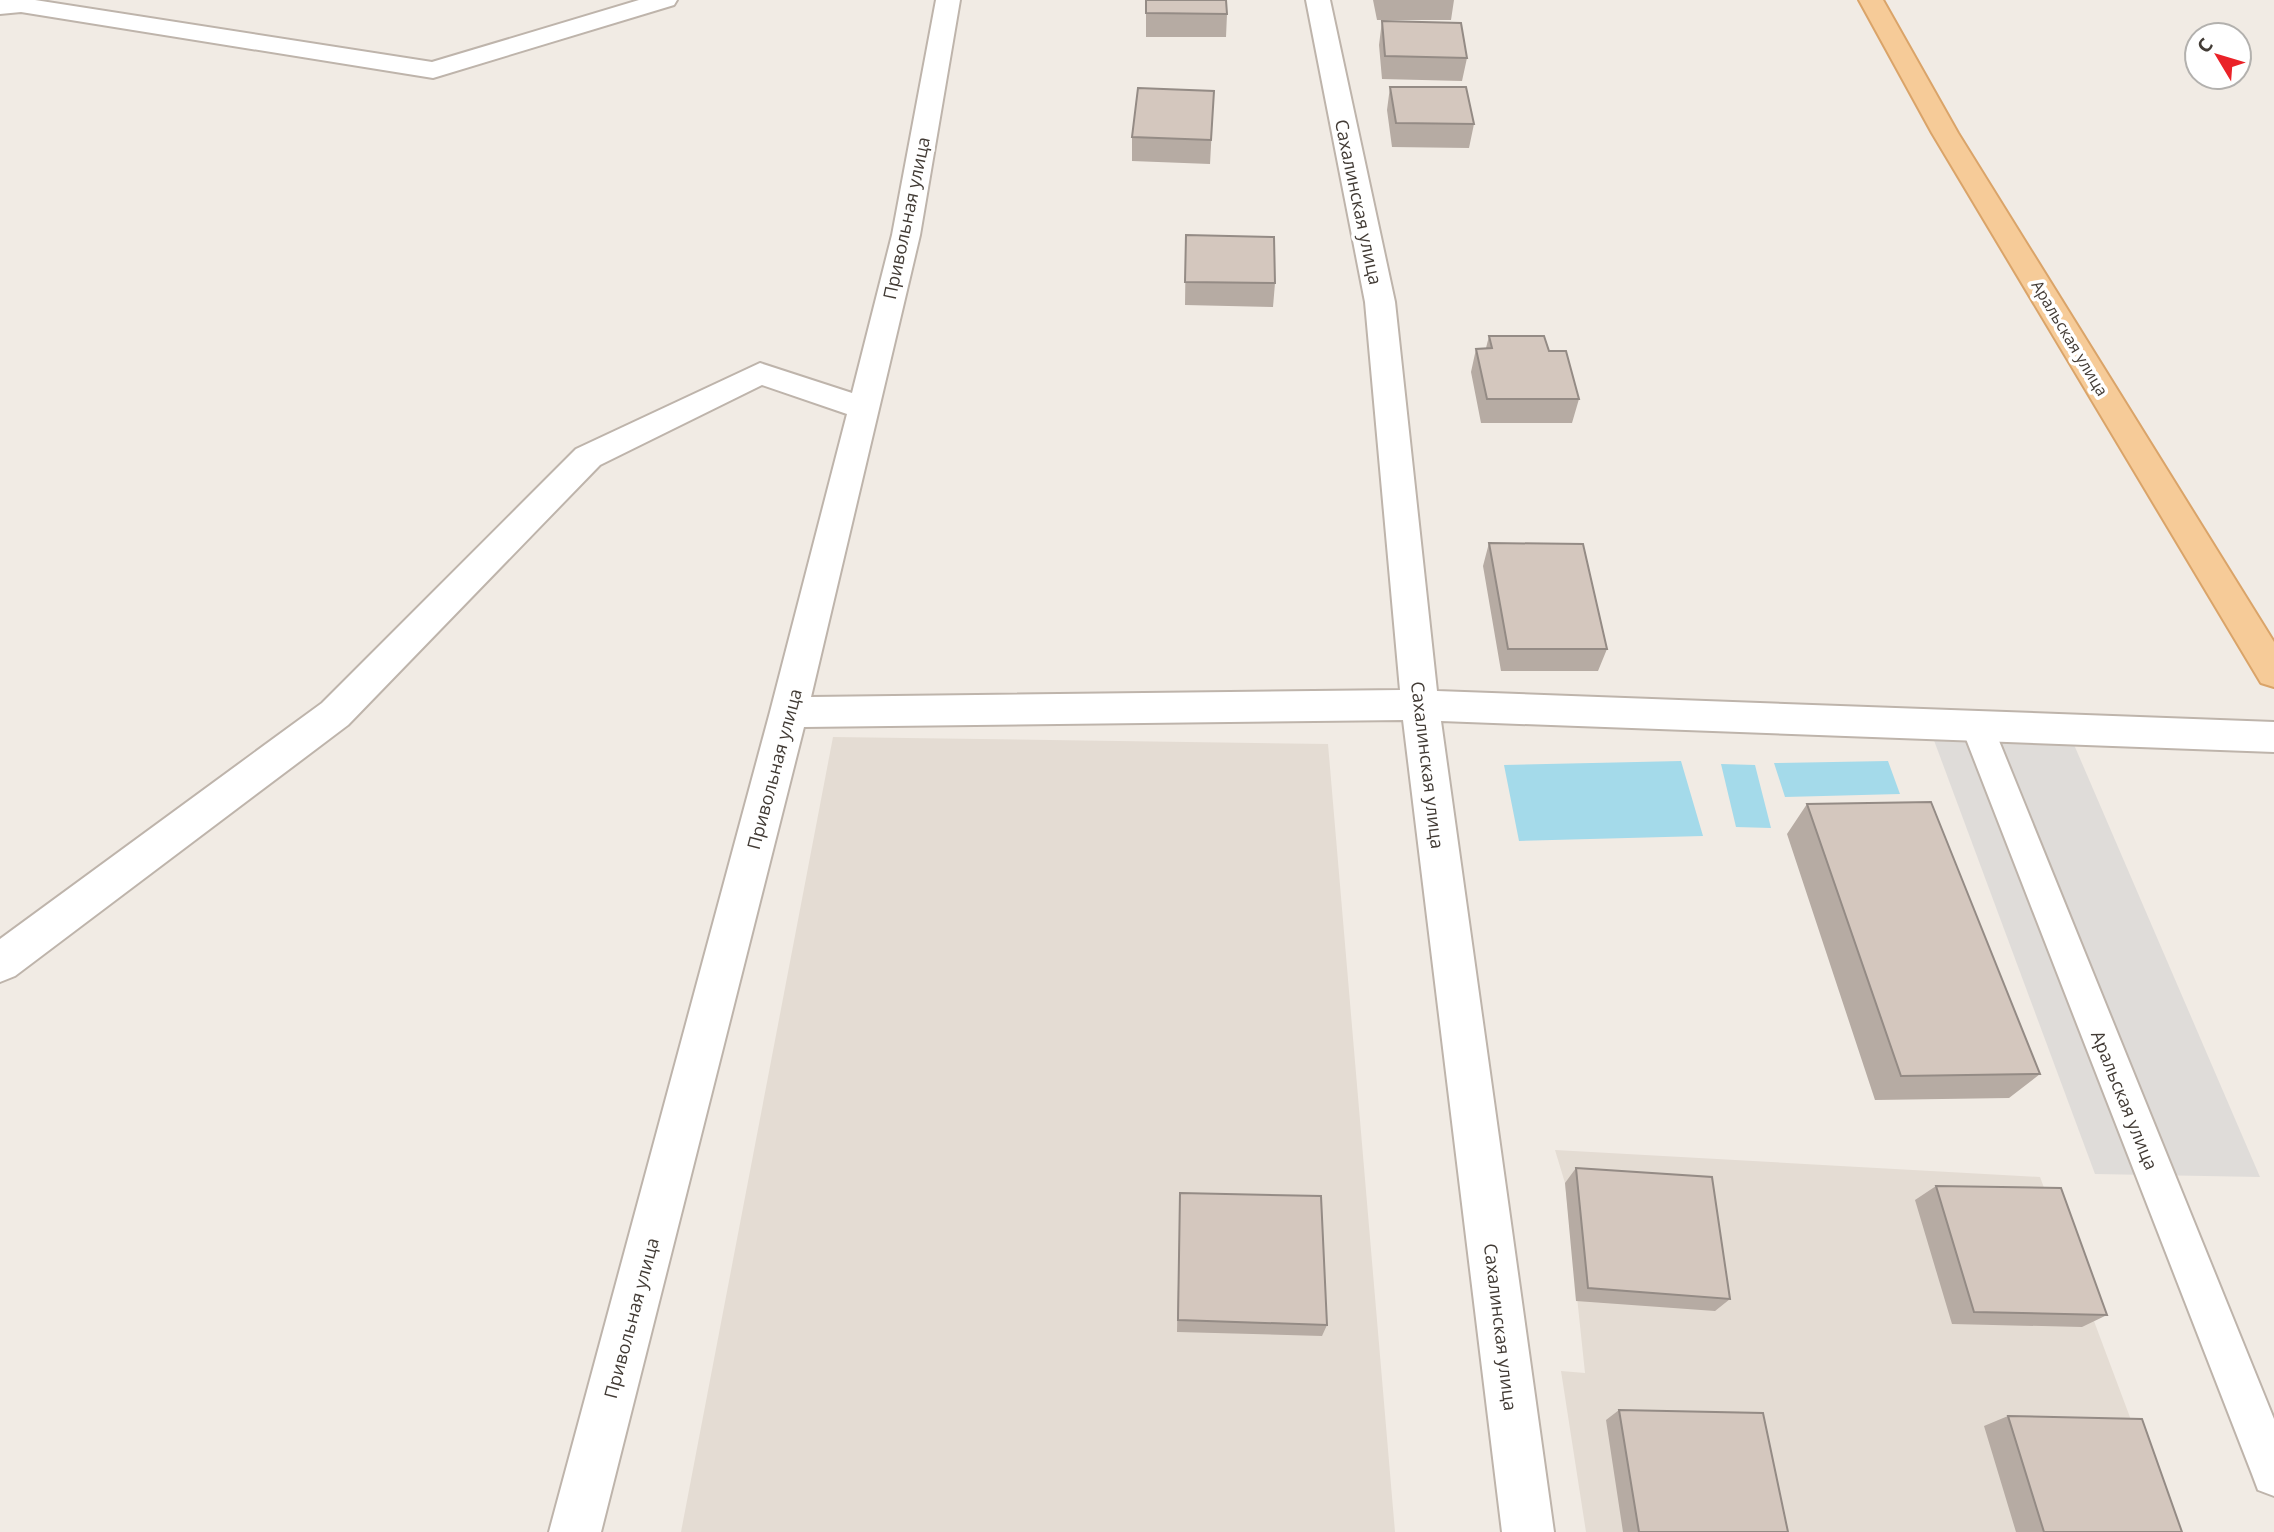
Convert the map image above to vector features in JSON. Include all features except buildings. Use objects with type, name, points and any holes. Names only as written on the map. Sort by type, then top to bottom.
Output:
[{"type":"main road","name":"Аральская улица","points":[[1871,0],[1952,145],[2274,673]]},
{"type":"street","points":[[0,7],[21,5],[433,70],[665,0]]},
{"type":"street","name":"Привольная улица","points":[[575,1532],[789,712],[864,408],[906,235],[948,0]]},
{"type":"street","name":"Сахалинская улица","points":[[1318,0],[1380,302],[1420,705],[1528,1532]]},
{"type":"street","points":[[0,963],[335,714],[588,457],[760,373],[864,408]]},
{"type":"street","points":[[789,712],[1420,705],[2274,737]]},
{"type":"lane","name":"Аральская улица","points":[[1977,726],[2274,1474]]},
{"type":"shaded area","points":[[1932,735],[2072,740],[2260,1177],[2095,1174]]},
{"type":"shaded area","points":[[833,737],[1328,744],[1395,1532],[681,1532]]},
{"type":"shaded area","points":[[1555,1150],[2040,1177],[2173,1532],[1586,1532],[1561,1371],[1585,1373],[1565,1183]]},
{"type":"water","points":[[1681,761],[1703,836],[1519,841],[1504,765]]},
{"type":"water","points":[[1888,761],[1900,794],[1785,797],[1774,763]]},
{"type":"water","points":[[1721,764],[1755,765],[1771,828],[1736,827]]}]
